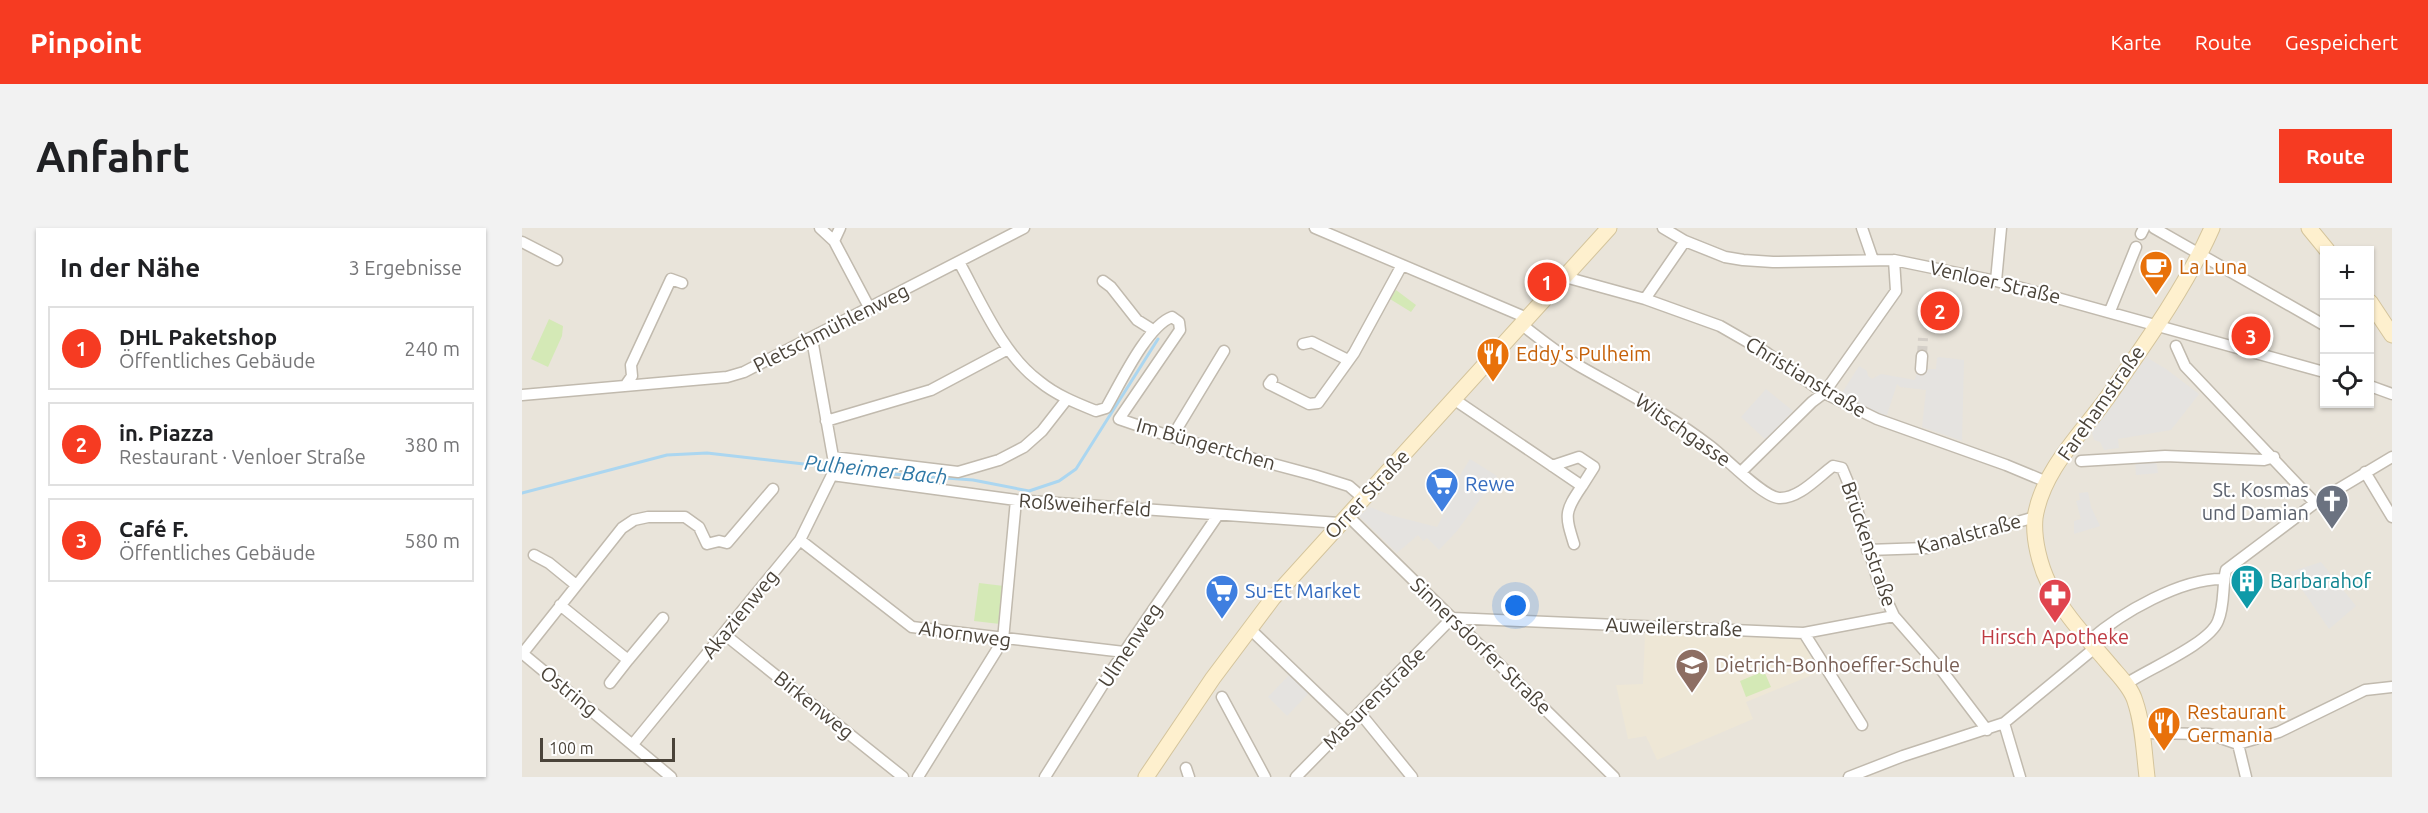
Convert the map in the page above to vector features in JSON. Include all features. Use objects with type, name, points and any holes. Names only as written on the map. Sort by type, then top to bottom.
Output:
[{"type":"street","points":[[820,228],[834,241],[870,309]]},
{"type":"street","points":[[834,241],[840,228]]},
{"type":"street","name":"Pletschmühlenweg","points":[[522,395],[727,377],[744,372],[1024,228]]},
{"type":"street","name":"Witschgasse","points":[[1315,228],[1520,315],[1523,322],[1579,366],[1643,400],[1708,444],[1742,471],[1753,484],[1774,497],[1795,496],[1833,466],[1842,468]]},
{"type":"street","name":"Orrer Straße","points":[[1146,777],[1213,678],[1273,597],[1455,400],[1609,228]]},
{"type":"street","name":"Venloer Straße","points":[[1663,228],[1685,241],[1725,257],[1743,260],[1773,262],[1894,260],[1996,281],[2320,371]]},
{"type":"street","points":[[1862,228],[1873,260]]},
{"type":"street","points":[[1996,281],[2001,228]]},
{"type":"street","points":[[2154,228],[2320,322]]},
{"type":"street","name":"Farehamstraße","points":[[2036,517],[2047,482],[2156,326],[2200,254],[2212,228]]},
{"type":"street","points":[[2309,228],[2324,246]]},
{"type":"street","points":[[1646,299],[1685,241]]},
{"type":"street","points":[[522,242],[557,260]]},
{"type":"street","points":[[2110,311],[2136,248]]},
{"type":"street","points":[[1742,471],[1824,393],[1896,291],[1894,260]]},
{"type":"street","points":[[959,262],[1008,349],[1037,380],[1067,399],[1096,411],[1106,408],[1152,330],[1129,312],[1111,287],[1103,281]]},
{"type":"street","points":[[1272,380],[1269,384],[1309,404],[1318,403],[1348,360],[1402,266]]},
{"type":"street","name":"Christianstraße","points":[[1564,277],[1646,299],[1720,326],[1767,353],[1824,393],[1877,419],[2047,482]]},
{"type":"street","points":[[626,386],[632,376],[631,365],[671,279],[682,284]]},
{"type":"street","points":[[2374,308],[2392,335]]},
{"type":"street","name":"Im Büngertchen","points":[[1152,330],[1173,317],[1179,322],[1179,330],[1119,419],[1172,437],[1349,486],[1363,498]]},
{"type":"street","points":[[812,339],[833,457],[957,472],[968,470],[999,460],[1024,447],[1042,431],[1067,399]]},
{"type":"street","points":[[1303,344],[1312,342],[1348,360]]},
{"type":"street","points":[[2176,346],[2185,366],[2274,457],[2315,503]]},
{"type":"street","points":[[826,421],[931,390],[1008,349]]},
{"type":"street","points":[[1172,437],[1224,351]]},
{"type":"street","points":[[1922,369],[1923,356]]},
{"type":"street","points":[[2374,387],[2392,394]]},
{"type":"street","points":[[1455,400],[1582,486]]},
{"type":"street","points":[[2081,461],[2165,456],[2264,460],[2274,457]]},
{"type":"street","points":[[1552,466],[1579,457],[1594,468],[1571,502],[1566,518],[1574,544]]},
{"type":"street","points":[[2126,684],[2192,646],[2212,631],[2222,607],[2226,570],[2315,503],[2392,457]]},
{"type":"street","name":"Brückenstraße","points":[[1842,468],[1852,492],[1867,550],[1894,616],[1987,730]]},
{"type":"street","points":[[2365,472],[2392,517]]},
{"type":"street","name":"Roßweiherfeld","points":[[832,475],[1016,500],[1218,515],[1343,519]]},
{"type":"street","name":"Akazienweg","points":[[633,744],[800,540],[832,475]]},
{"type":"street","points":[[522,653],[622,528],[634,520],[648,517],[685,517],[699,527],[707,544],[719,541],[727,543],[773,489]]},
{"type":"street","points":[[918,777],[1003,640],[1016,500]]},
{"type":"street","name":"Ulmenweg","points":[[1045,777],[1124,652],[1218,515]]},
{"type":"street","points":[[2036,517],[2036,537],[2048,583],[2059,602],[2126,684],[2135,700],[2147,777]]},
{"type":"street","name":"Kanalstraße","points":[[1867,550],[1927,548],[2036,517]]},
{"type":"street","name":"Sinnersdorfer Straße","points":[[1343,519],[1452,618],[1614,777]]},
{"type":"street","name":"Ahornweg","points":[[800,540],[912,627],[1003,640],[1124,652]]},
{"type":"street","points":[[534,555],[549,563],[576,585]]},
{"type":"street","points":[[1849,777],[1903,756],[2004,723],[2093,644],[2106,626],[2157,596],[2211,579],[2224,579]]},
{"type":"street","points":[[560,605],[628,660]]},
{"type":"street","name":"Auweilerstraße","points":[[1452,618],[1803,633],[1894,616]]},
{"type":"street","points":[[610,683],[663,618]]},
{"type":"street","name":"Masurenstraße","points":[[1296,777],[1452,618]]},
{"type":"street","points":[[1250,629],[1348,724]]},
{"type":"street","points":[[1803,633],[1862,725]]},
{"type":"street","name":"Birkenweg","points":[[724,634],[903,777]]},
{"type":"street","name":"Ostring","points":[[522,653],[671,777]]},
{"type":"street","points":[[2141,733],[2209,734],[2238,744],[2279,732],[2365,690],[2392,687]]},
{"type":"street","points":[[1222,697],[1265,777]]},
{"type":"street","points":[[1360,713],[1412,777]]},
{"type":"street","points":[[2004,723],[2020,777]]},
{"type":"street","points":[[2238,744],[2246,777]]},
{"type":"shaded area","points":[[522,228],[2392,228],[2392,777],[522,777]]},
{"type":"shaded area","points":[[1939,357],[1964,360],[1962,441],[1922,427],[1926,390],[1900,387],[1897,384],[1886,418],[1842,393],[1859,366],[1867,371],[1868,376],[1872,379],[1881,374],[1915,380],[1918,369],[1936,369]]},
{"type":"shaded area","points":[[2146,357],[2199,394],[2171,430],[2118,439],[2119,448],[2104,450],[2100,442],[2094,440],[2092,433]]},
{"type":"shaded area","points":[[1766,389],[1793,411],[1766,440],[1741,417]]},
{"type":"shaded area","points":[[1470,459],[1497,476],[1457,531],[1439,550],[1427,538],[1423,541],[1418,535],[1397,553],[1359,516],[1370,507],[1390,515],[1437,527],[1449,503],[1449,493]]},
{"type":"shaded area","points":[[2156,460],[2158,473],[2136,475],[2135,462]]},
{"type":"shaded area","points":[[2088,492],[2091,507],[2100,526],[2074,534],[2074,521],[2081,519],[2076,501],[2080,500],[2079,493]]},
{"type":"shaded area","points":[[2321,562],[2356,606],[2329,629],[2290,572]]},
{"type":"shaded area","name":"Dietrich-Bonhoeffer-Schule","points":[[1645,633],[1802,639],[1817,673],[1746,702],[1753,719],[1657,760],[1646,736],[1628,739],[1616,685],[1643,684]]},
{"type":"shaded area","points":[[1289,675],[1309,693],[1287,716],[1268,697]]},
{"type":"green space","points":[[1396,290],[1416,305],[1411,312],[1390,299]]},
{"type":"green space","points":[[549,319],[563,326],[562,336],[548,367],[531,359]]},
{"type":"green space","points":[[979,583],[1004,586],[1000,624],[974,621]]},
{"type":"green space","points":[[1764,671],[1771,687],[1746,697],[1740,681]]},
{"type":"waterway","name":"Pulheimer Bach","points":[[522,493],[667,455],[707,453],[892,474],[973,480],[1029,491],[1059,481],[1076,469],[1158,339]]},
{"type":"tunnel","points":[[1922,356],[1923,338]]},
{"type":"place","name":"DHL Paketshop","points":[[1547,282]]},
{"type":"place","name":"La Luna","points":[[2156,296]]},
{"type":"place","name":"in. Piazza","points":[[1940,311]]},
{"type":"place","name":"Café F.","points":[[2251,336]]},
{"type":"place","name":"Eddy's Pulheim","points":[[1493,383]]},
{"type":"place","name":"Rewe","points":[[1442,513]]},
{"type":"place","name":"St. Kosmas und Damian","points":[[2332,530]]},
{"type":"place","name":"Barbarahof","points":[[2247,610]]},
{"type":"place","name":"Su-Et Market","points":[[1222,620]]},
{"type":"place","name":"Hirsch Apotheke","points":[[2055,624]]},
{"type":"place","name":"Dietrich-Bonhoeffer-Schule","points":[[1692,694]]},
{"type":"place","name":"Restaurant Germania","points":[[2164,752]]}]
